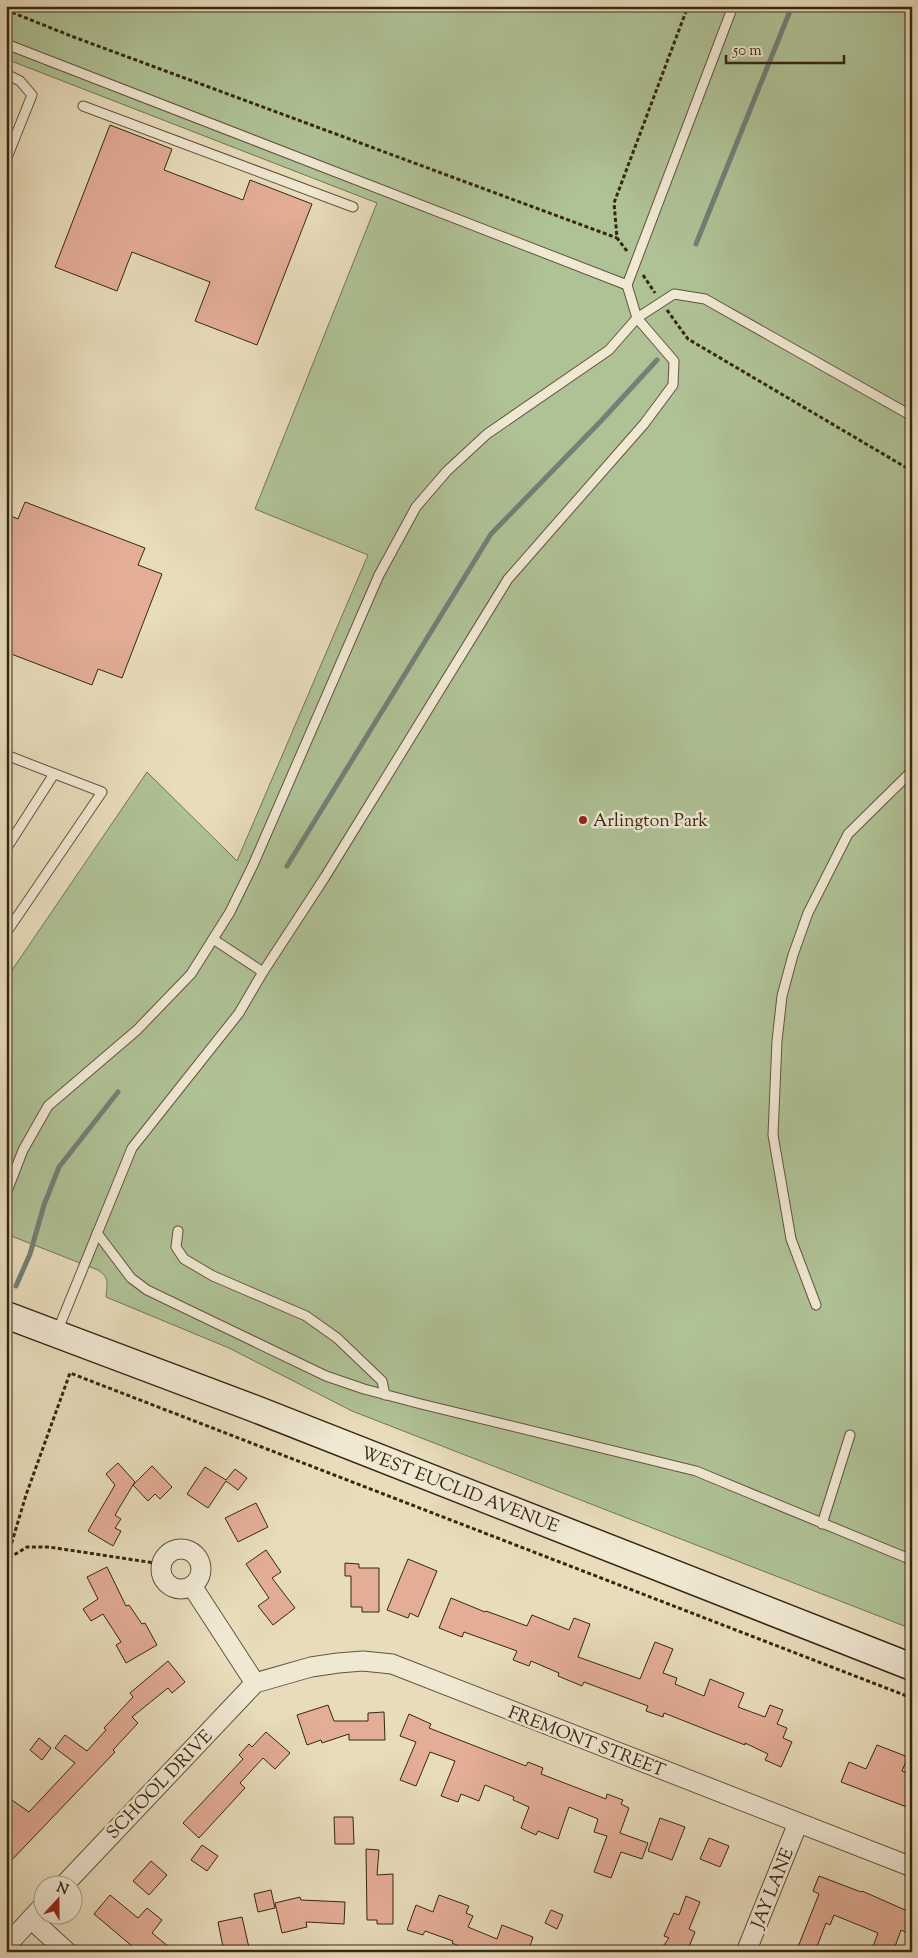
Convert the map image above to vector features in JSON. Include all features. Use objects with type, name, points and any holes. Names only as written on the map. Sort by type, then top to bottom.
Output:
[{"type":"main road","name":"WEST EUCLID AVENUE","points":[[6,1315],[253,1408],[912,1667]]},
{"type":"street","points":[[174,1550],[187,1550],[200,1563],[200,1576],[192,1586],[179,1590],[166,1584],[160,1572],[161,1564],[168,1554],[174,1550]]},
{"type":"street","points":[[192,1586],[255,1683]]},
{"type":"street","name":"FREMONT STREET","points":[[255,1683],[310,1667],[338,1663],[362,1661],[392,1664],[912,1866]]},
{"type":"street","name":"SCHOOL DRIVE","points":[[72,1876],[255,1683]]},
{"type":"street","name":"JAY LANE","points":[[746,1952],[798,1823]]},
{"type":"street","points":[[6,1946],[32,1918]]},
{"type":"street","points":[[47,1926],[67,1952]]},
{"type":"lane","points":[[56,1334],[132,1148],[239,1014],[263,972],[325,877],[508,578],[644,424],[673,385],[674,361],[637,318],[627,285],[733,6]]},
{"type":"lane","points":[[6,44],[627,285]]},
{"type":"lane","points":[[6,74],[20,81],[32,95],[6,160]]},
{"type":"lane","points":[[83,106],[353,207]]},
{"type":"lane","points":[[6,1194],[23,1150],[48,1106],[137,1030],[192,974],[230,912],[253,865],[379,575],[416,506],[447,471],[487,434],[609,350],[637,318],[674,294],[706,299],[912,416]]},
{"type":"lane","points":[[6,755],[102,792],[6,933]]},
{"type":"lane","points":[[816,1305],[791,1239],[773,1136],[777,1041],[782,996],[792,955],[808,913],[848,834],[912,771]]},
{"type":"lane","points":[[6,849],[54,774]]},
{"type":"lane","points":[[213,939],[263,972]]},
{"type":"lane","points":[[178,1231],[176,1247],[184,1259],[213,1276],[306,1316],[337,1338],[382,1381],[385,1395]]},
{"type":"lane","points":[[97,1232],[131,1278],[147,1290],[326,1376],[385,1395],[696,1471],[912,1560]]},
{"type":"lane","points":[[822,1524],[850,1435]]},
{"type":"path","points":[[688,6],[614,203],[617,238],[688,339],[912,471]]},
{"type":"path","points":[[6,10],[617,238]]},
{"type":"path","points":[[7,1560],[26,1495],[70,1374],[912,1698]]},
{"type":"path","points":[[7,1560],[27,1547],[49,1547],[161,1564]]},
{"type":"green space","name":"Arlington Park","points":[[6,6],[912,6],[912,1629],[352,1411],[229,1348],[106,1297],[106,1279],[98,1270],[6,1234],[6,979],[147,772],[237,861],[368,555],[255,509],[377,203],[6,59]]},
{"type":"building","points":[[110,125],[172,149],[164,170],[243,200],[250,180],[312,204],[257,345],[195,321],[210,282],[132,252],[117,291],[55,267]]},
{"type":"building","points":[[25,502],[145,548],[138,565],[162,574],[122,678],[98,669],[92,685],[6,652],[6,514],[18,519]]},
{"type":"building","points":[[118,1463],[135,1482],[115,1515],[121,1519],[115,1528],[121,1531],[113,1546],[88,1531],[115,1485],[106,1474]]},
{"type":"building","points":[[152,1466],[172,1487],[160,1499],[155,1494],[148,1501],[133,1485]]},
{"type":"building","points":[[205,1467],[226,1480],[235,1469],[247,1478],[238,1490],[226,1481],[208,1508],[187,1494]]},
{"type":"building","points":[[256,1503],[268,1527],[238,1542],[225,1518]]},
{"type":"building","points":[[266,1550],[281,1572],[272,1578],[295,1608],[273,1625],[258,1606],[269,1598],[246,1564]]},
{"type":"building","points":[[408,1559],[437,1571],[418,1617],[410,1613],[408,1618],[387,1610]]},
{"type":"building","points":[[345,1563],[359,1564],[359,1568],[379,1568],[379,1612],[362,1612],[362,1607],[351,1607],[351,1576],[345,1576]]},
{"type":"building","points":[[107,1567],[126,1606],[129,1605],[142,1624],[145,1623],[157,1645],[126,1663],[116,1645],[121,1642],[103,1614],[91,1621],[83,1609],[98,1599],[87,1577]]},
{"type":"building","points":[[451,1598],[527,1626],[532,1615],[569,1630],[574,1618],[590,1624],[578,1657],[640,1679],[655,1642],[673,1649],[663,1673],[677,1678],[675,1684],[704,1696],[710,1679],[744,1693],[738,1707],[765,1717],[770,1705],[783,1710],[777,1724],[787,1728],[783,1738],[792,1742],[781,1767],[765,1760],[768,1754],[745,1743],[745,1745],[664,1713],[663,1717],[646,1711],[648,1706],[584,1682],[582,1686],[558,1676],[559,1673],[531,1661],[529,1666],[513,1660],[517,1651],[464,1632],[462,1637],[439,1628]]},
{"type":"building","points":[[168,1661],[185,1682],[172,1693],[168,1688],[132,1717],[138,1723],[113,1750],[115,1752],[6,1866],[6,1796],[29,1812],[75,1763],[55,1748],[65,1735],[87,1751],[106,1730],[104,1728],[133,1697],[130,1693]]},
{"type":"building","points":[[328,1705],[334,1721],[368,1721],[368,1713],[384,1712],[385,1740],[349,1740],[349,1734],[322,1743],[321,1740],[307,1745],[297,1715]]},
{"type":"building","points":[[409,1714],[431,1724],[429,1728],[526,1766],[528,1762],[543,1768],[541,1774],[606,1799],[607,1794],[623,1800],[621,1804],[629,1808],[620,1833],[648,1843],[642,1859],[621,1852],[611,1878],[594,1872],[607,1836],[594,1832],[598,1819],[569,1807],[558,1839],[538,1831],[536,1835],[521,1828],[529,1807],[513,1800],[514,1797],[485,1785],[479,1801],[461,1794],[458,1802],[441,1796],[455,1761],[430,1752],[416,1786],[400,1780],[416,1742],[400,1736]]},
{"type":"building","points":[[266,1732],[290,1753],[275,1769],[263,1758],[240,1783],[245,1788],[199,1838],[183,1823],[243,1759],[239,1755],[249,1744],[252,1747]]},
{"type":"building","points":[[39,1738],[51,1748],[42,1760],[30,1750]]},
{"type":"building","points":[[877,1745],[908,1757],[902,1771],[912,1775],[912,1809],[841,1782],[849,1762],[866,1769]]},
{"type":"building","points":[[334,1817],[353,1817],[354,1844],[335,1844]]},
{"type":"building","points":[[660,1818],[685,1827],[672,1860],[648,1851]]},
{"type":"building","points":[[709,1838],[729,1846],[720,1867],[700,1859]]},
{"type":"building","points":[[202,1845],[218,1856],[207,1871],[191,1860]]},
{"type":"building","points":[[366,1849],[379,1850],[377,1875],[393,1874],[393,1924],[377,1924],[377,1920],[367,1920]]},
{"type":"building","points":[[151,1861],[167,1875],[149,1895],[133,1881]]},
{"type":"building","points":[[819,1876],[862,1891],[912,1913],[912,1935],[901,1930],[893,1952],[871,1952],[878,1933],[834,1915],[830,1925],[826,1923],[815,1952],[796,1952],[819,1894],[813,1891]]},
{"type":"building","points":[[271,1890],[275,1908],[258,1912],[254,1894]]},
{"type":"building","points":[[110,1895],[138,1918],[147,1908],[162,1920],[152,1933],[175,1952],[139,1952],[94,1914]]},
{"type":"building","points":[[439,1895],[469,1906],[466,1913],[473,1916],[468,1927],[497,1939],[502,1925],[533,1937],[528,1952],[473,1952],[452,1943],[453,1941],[425,1931],[423,1935],[407,1930],[416,1905],[433,1912]]},
{"type":"building","points":[[686,1896],[700,1902],[689,1929],[695,1932],[687,1952],[659,1952],[669,1938],[664,1936],[674,1913],[679,1915]]},
{"type":"building","points":[[300,1897],[301,1900],[345,1902],[344,1924],[306,1922],[307,1927],[282,1933],[275,1903]]},
{"type":"building","points":[[551,1910],[563,1915],[557,1929],[545,1923]]},
{"type":"building","points":[[242,1917],[250,1952],[224,1952],[218,1922]]},
{"type":"waterway","points":[[696,244],[792,6]]},
{"type":"waterway","points":[[287,866],[491,534],[601,421],[657,360]]},
{"type":"waterway","points":[[16,1286],[30,1254],[44,1205],[59,1167],[118,1092]]},
{"type":"place","name":"Arlington Park","points":[[583,820]]}]
